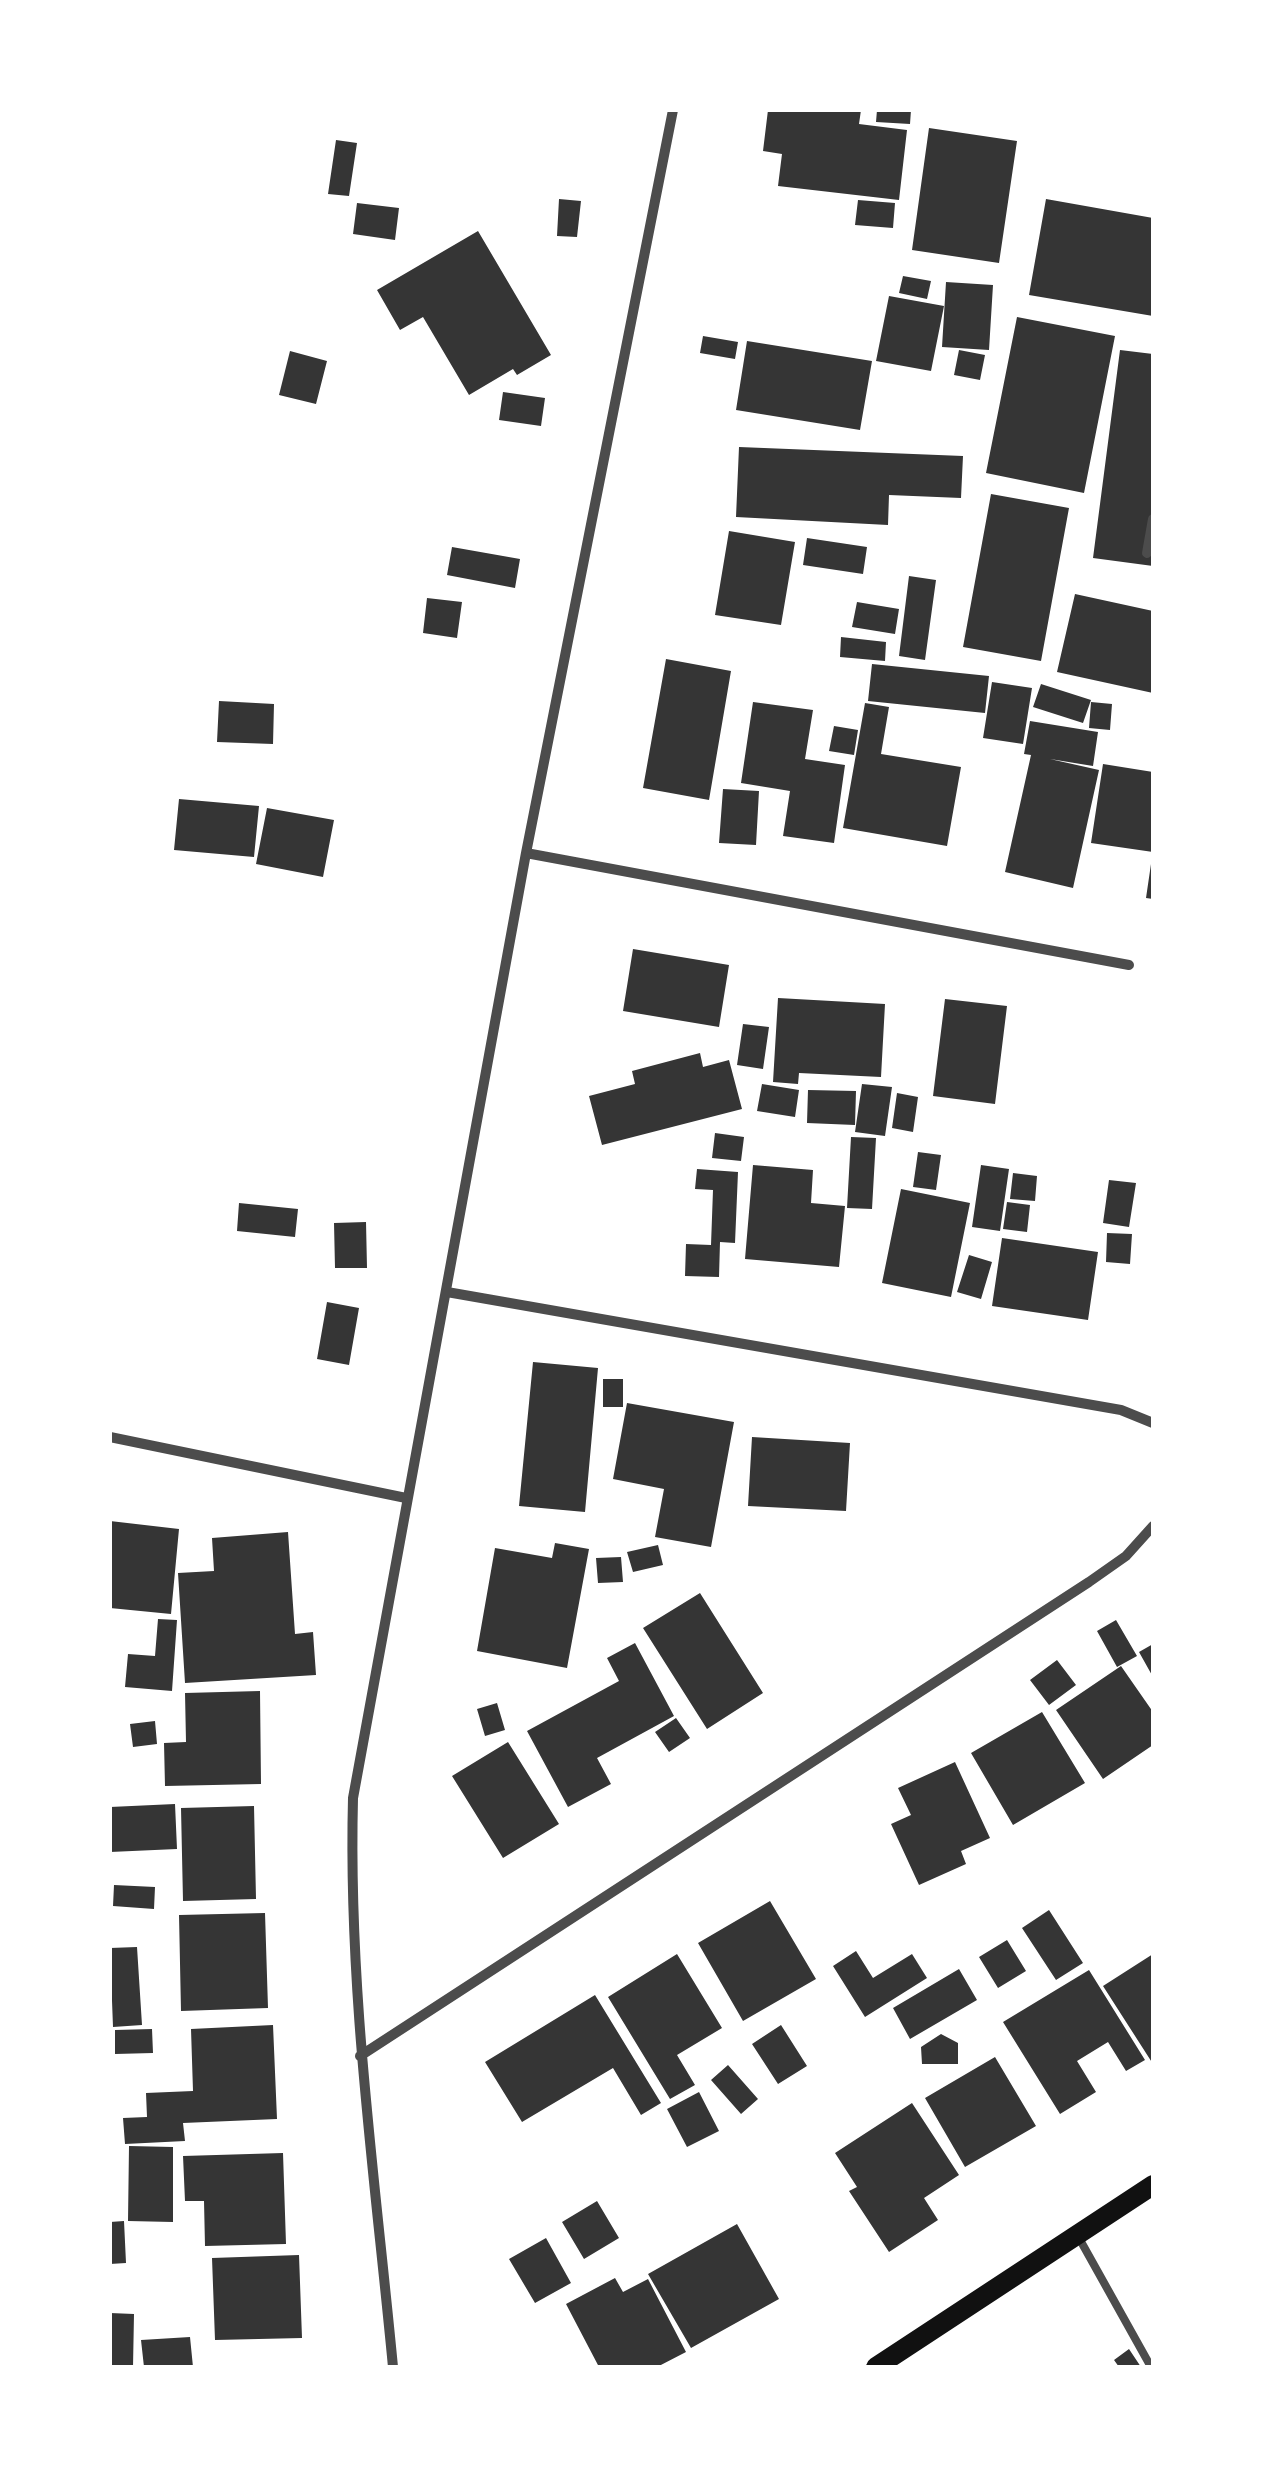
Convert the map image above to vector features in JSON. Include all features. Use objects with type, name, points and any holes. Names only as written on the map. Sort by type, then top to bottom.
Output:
[{"type":"main road","points":[[876,2367],[1153,2185]]},
{"type":"street","points":[[393,2367],[360,2056],[352,1921],[353,1798],[526,853],[673,110]]},
{"type":"street","points":[[1146,553],[1153,519]]},
{"type":"street","points":[[526,853],[1128,964]]},
{"type":"street","points":[[447,1292],[1120,1410],[1153,1423]]},
{"type":"street","points":[[110,1437],[406,1498]]},
{"type":"street","points":[[360,2056],[1089,1582],[1126,1556],[1153,1526]]},
{"type":"lane","points":[[1077,2234],[1151,2367]]},
{"type":"building","points":[[768,110],[861,110],[859,124],[907,130],[899,200],[778,186],[782,154],[763,151]]},
{"type":"building","points":[[877,110],[911,110],[910,124],[876,122]]},
{"type":"building","points":[[929,128],[1017,141],[999,263],[912,250]]},
{"type":"building","points":[[336,140],[357,143],[349,196],[328,194]]},
{"type":"building","points":[[559,199],[581,201],[577,237],[557,236]]},
{"type":"building","points":[[1046,199],[1153,218],[1153,316],[1029,295]]},
{"type":"building","points":[[858,200],[895,203],[893,228],[855,225]]},
{"type":"building","points":[[357,203],[399,208],[395,240],[353,234]]},
{"type":"building","points":[[478,231],[551,355],[517,375],[513,369],[469,395],[423,317],[400,330],[377,290]]},
{"type":"building","points":[[903,276],[931,281],[927,299],[899,293]]},
{"type":"building","points":[[946,282],[993,285],[989,350],[942,347]]},
{"type":"building","points":[[889,296],[944,306],[931,371],[876,361]]},
{"type":"building","points":[[1017,317],[1115,336],[1084,493],[986,473]]},
{"type":"building","points":[[703,336],[738,342],[735,359],[700,353]]},
{"type":"building","points":[[747,341],[872,361],[860,430],[736,410]]},
{"type":"building","points":[[959,350],[985,355],[980,380],[954,375]]},
{"type":"building","points":[[1120,350],[1153,354],[1153,566],[1093,558]]},
{"type":"building","points":[[290,351],[327,361],[316,404],[279,395]]},
{"type":"building","points":[[503,392],[545,398],[541,426],[499,420]]},
{"type":"building","points":[[739,447],[963,456],[961,498],[889,495],[888,525],[736,517]]},
{"type":"building","points":[[991,494],[1069,508],[1041,661],[963,647]]},
{"type":"building","points":[[729,531],[795,542],[781,625],[715,615]]},
{"type":"building","points":[[807,538],[867,547],[863,574],[803,565]]},
{"type":"building","points":[[452,547],[520,559],[515,588],[447,575]]},
{"type":"building","points":[[909,576],[936,580],[925,660],[899,656]]},
{"type":"building","points":[[1075,594],[1153,611],[1153,693],[1057,672]]},
{"type":"building","points":[[427,598],[462,602],[457,638],[423,633]]},
{"type":"building","points":[[857,602],[899,609],[895,634],[852,627]]},
{"type":"building","points":[[841,637],[886,642],[885,661],[840,657]]},
{"type":"building","points":[[666,659],[731,671],[709,800],[643,788]]},
{"type":"building","points":[[872,664],[989,676],[985,713],[868,701]]},
{"type":"building","points":[[992,682],[1032,688],[1023,744],[983,738]]},
{"type":"building","points":[[1041,684],[1091,700],[1083,723],[1033,707]]},
{"type":"building","points":[[219,701],[274,704],[273,744],[217,742]]},
{"type":"building","points":[[753,702],[813,710],[805,759],[845,765],[834,843],[783,836],[790,791],[741,783]]},
{"type":"building","points":[[1091,702],[1112,704],[1110,730],[1089,728]]},
{"type":"building","points":[[865,703],[889,707],[881,754],[961,767],[947,846],[843,828]]},
{"type":"building","points":[[1030,721],[1098,732],[1093,766],[1050,759],[1099,770],[1073,888],[1005,872],[1031,755],[1024,754]]},
{"type":"building","points":[[834,726],[858,730],[854,755],[829,751]]},
{"type":"building","points":[[1103,764],[1153,772],[1153,852],[1091,843]]},
{"type":"building","points":[[723,789],[759,791],[756,845],[719,843]]},
{"type":"building","points":[[179,799],[259,806],[254,857],[174,850]]},
{"type":"building","points":[[267,808],[334,820],[323,877],[256,864]]},
{"type":"building","points":[[1153,864],[1153,899],[1146,898]]},
{"type":"building","points":[[633,949],[729,965],[719,1027],[623,1011]]},
{"type":"building","points":[[778,998],[885,1004],[881,1077],[799,1073],[798,1084],[773,1082]]},
{"type":"building","points":[[945,999],[1007,1006],[995,1104],[933,1096]]},
{"type":"building","points":[[743,1024],[769,1027],[763,1069],[737,1065]]},
{"type":"building","points":[[700,1053],[703,1067],[729,1060],[742,1109],[602,1145],[589,1096],[635,1084],[632,1071]]},
{"type":"building","points":[[762,1084],[799,1090],[795,1117],[757,1111]]},
{"type":"building","points":[[862,1084],[892,1087],[885,1136],[855,1132]]},
{"type":"building","points":[[808,1090],[856,1091],[855,1125],[807,1123]]},
{"type":"building","points":[[897,1093],[918,1097],[913,1132],[892,1128]]},
{"type":"building","points":[[715,1133],[744,1137],[741,1161],[712,1158]]},
{"type":"building","points":[[851,1137],[876,1138],[872,1209],[847,1208]]},
{"type":"building","points":[[918,1152],[941,1155],[936,1190],[913,1187]]},
{"type":"building","points":[[753,1165],[813,1170],[811,1203],[845,1206],[839,1267],[745,1259]]},
{"type":"building","points":[[981,1165],[1009,1169],[1000,1231],[972,1227]]},
{"type":"building","points":[[697,1169],[738,1172],[735,1243],[720,1242],[719,1277],[685,1276],[686,1244],[711,1245],[713,1190],[695,1189]]},
{"type":"building","points":[[1013,1173],[1037,1176],[1035,1201],[1010,1199]]},
{"type":"building","points":[[1109,1180],[1136,1183],[1129,1227],[1103,1223]]},
{"type":"building","points":[[901,1189],[970,1203],[951,1297],[882,1283]]},
{"type":"building","points":[[1007,1202],[1030,1205],[1027,1232],[1003,1229]]},
{"type":"building","points":[[239,1203],[298,1209],[295,1237],[237,1231]]},
{"type":"building","points":[[366,1222],[367,1268],[335,1268],[334,1223]]},
{"type":"building","points":[[1107,1233],[1132,1234],[1130,1264],[1106,1262]]},
{"type":"building","points":[[1002,1238],[1098,1252],[1088,1320],[992,1306]]},
{"type":"building","points":[[969,1255],[992,1262],[981,1299],[957,1292]]},
{"type":"building","points":[[327,1302],[359,1308],[349,1365],[317,1359]]},
{"type":"building","points":[[533,1362],[598,1368],[585,1512],[519,1506]]},
{"type":"building","points":[[603,1379],[623,1379],[623,1407],[603,1407]]},
{"type":"building","points":[[627,1403],[734,1422],[711,1547],[655,1537],[664,1489],[613,1479]]},
{"type":"building","points":[[752,1437],[850,1443],[846,1511],[748,1506]]},
{"type":"building","points":[[110,1521],[179,1529],[171,1614],[110,1608]]},
{"type":"building","points":[[288,1532],[295,1634],[313,1632],[316,1675],[185,1683],[178,1573],[214,1571],[212,1538]]},
{"type":"building","points":[[555,1543],[589,1549],[567,1668],[477,1651],[495,1548],[552,1558]]},
{"type":"building","points":[[658,1545],[663,1565],[633,1572],[627,1552]]},
{"type":"building","points":[[621,1557],[623,1582],[598,1583],[596,1558]]},
{"type":"building","points":[[700,1593],[763,1693],[707,1729],[643,1628]]},
{"type":"building","points":[[158,1619],[177,1620],[172,1691],[125,1687],[128,1654],[155,1656]]},
{"type":"building","points":[[1116,1620],[1137,1656],[1117,1667],[1097,1631]]},
{"type":"building","points":[[635,1643],[674,1716],[597,1758],[611,1784],[568,1807],[527,1731],[619,1681],[607,1658]]},
{"type":"building","points":[[1153,1644],[1153,1677],[1139,1652]]},
{"type":"building","points":[[1057,1660],[1076,1685],[1049,1705],[1030,1680]]},
{"type":"building","points":[[1121,1666],[1153,1712],[1153,1745],[1103,1779],[1056,1710]]},
{"type":"building","points":[[260,1691],[261,1784],[165,1786],[164,1743],[186,1742],[185,1693]]},
{"type":"building","points":[[497,1703],[505,1730],[485,1736],[477,1709]]},
{"type":"building","points":[[1042,1712],[1085,1783],[1013,1825],[971,1753]]},
{"type":"building","points":[[676,1718],[690,1738],[669,1752],[655,1732]]},
{"type":"building","points":[[155,1721],[157,1744],[133,1747],[130,1724]]},
{"type":"building","points":[[508,1742],[559,1824],[503,1858],[452,1776]]},
{"type":"building","points":[[955,1762],[990,1838],[961,1851],[966,1864],[919,1885],[891,1824],[911,1815],[898,1788]]},
{"type":"building","points":[[175,1804],[177,1849],[110,1852],[110,1807]]},
{"type":"building","points":[[254,1806],[256,1899],[183,1901],[181,1808]]},
{"type":"building","points":[[114,1885],[155,1887],[154,1909],[113,1906]]},
{"type":"building","points":[[770,1901],[816,1979],[743,2021],[698,1943]]},
{"type":"building","points":[[1049,1910],[1083,1963],[1056,1980],[1022,1928]]},
{"type":"building","points":[[265,1913],[268,2008],[181,2011],[179,1915]]},
{"type":"building","points":[[1007,1940],[1026,1971],[998,1988],[979,1957]]},
{"type":"building","points":[[137,1947],[142,2025],[113,2027],[110,1948]]},
{"type":"building","points":[[856,1951],[873,1978],[912,1954],[927,1978],[865,2017],[833,1966]]},
{"type":"building","points":[[677,1954],[722,2028],[677,2055],[695,2085],[670,2099],[608,1997]]},
{"type":"building","points":[[1153,1954],[1153,2064],[1103,1986]]},
{"type":"building","points":[[959,1969],[977,2000],[910,2039],[893,2008]]},
{"type":"building","points":[[1089,1970],[1145,2060],[1126,2071],[1108,2042],[1077,2061],[1096,2092],[1060,2114],[1003,2022]]},
{"type":"building","points":[[595,1995],[661,2103],[641,2115],[613,2068],[522,2122],[485,2062]]},
{"type":"building","points":[[273,2025],[277,2119],[183,2123],[185,2141],[125,2144],[123,2118],[147,2117],[146,2093],[193,2091],[191,2029]]},
{"type":"building","points":[[781,2025],[807,2066],[778,2084],[752,2044]]},
{"type":"building","points":[[152,2029],[153,2053],[115,2054],[115,2030]]},
{"type":"building","points":[[941,2034],[958,2043],[958,2064],[922,2064],[921,2047]]},
{"type":"building","points":[[995,2057],[1036,2126],[965,2167],[925,2098]]},
{"type":"building","points":[[728,2065],[758,2099],[741,2114],[711,2080]]},
{"type":"building","points":[[699,2092],[719,2131],[687,2147],[667,2109]]},
{"type":"building","points":[[912,2103],[959,2175],[924,2198],[938,2220],[889,2252],[849,2191],[857,2187],[835,2153]]},
{"type":"building","points":[[129,2146],[173,2147],[173,2222],[128,2221]]},
{"type":"building","points":[[283,2153],[286,2244],[205,2246],[204,2201],[185,2201],[183,2156]]},
{"type":"building","points":[[597,2201],[619,2238],[584,2259],[562,2222]]},
{"type":"building","points":[[124,2221],[126,2263],[110,2264],[110,2222]]},
{"type":"building","points":[[737,2224],[779,2299],[691,2348],[648,2274]]},
{"type":"building","points":[[546,2238],[571,2283],[535,2303],[509,2259]]},
{"type":"building","points":[[299,2255],[302,2338],[215,2340],[212,2258]]},
{"type":"building","points":[[615,2278],[623,2292],[648,2279],[686,2352],[657,2367],[599,2367],[566,2304]]},
{"type":"building","points":[[110,2313],[134,2314],[133,2367],[110,2367]]},
{"type":"building","points":[[190,2337],[193,2367],[144,2367],[141,2340]]},
{"type":"building","points":[[1129,2349],[1141,2367],[1119,2367],[1114,2360]]}]
